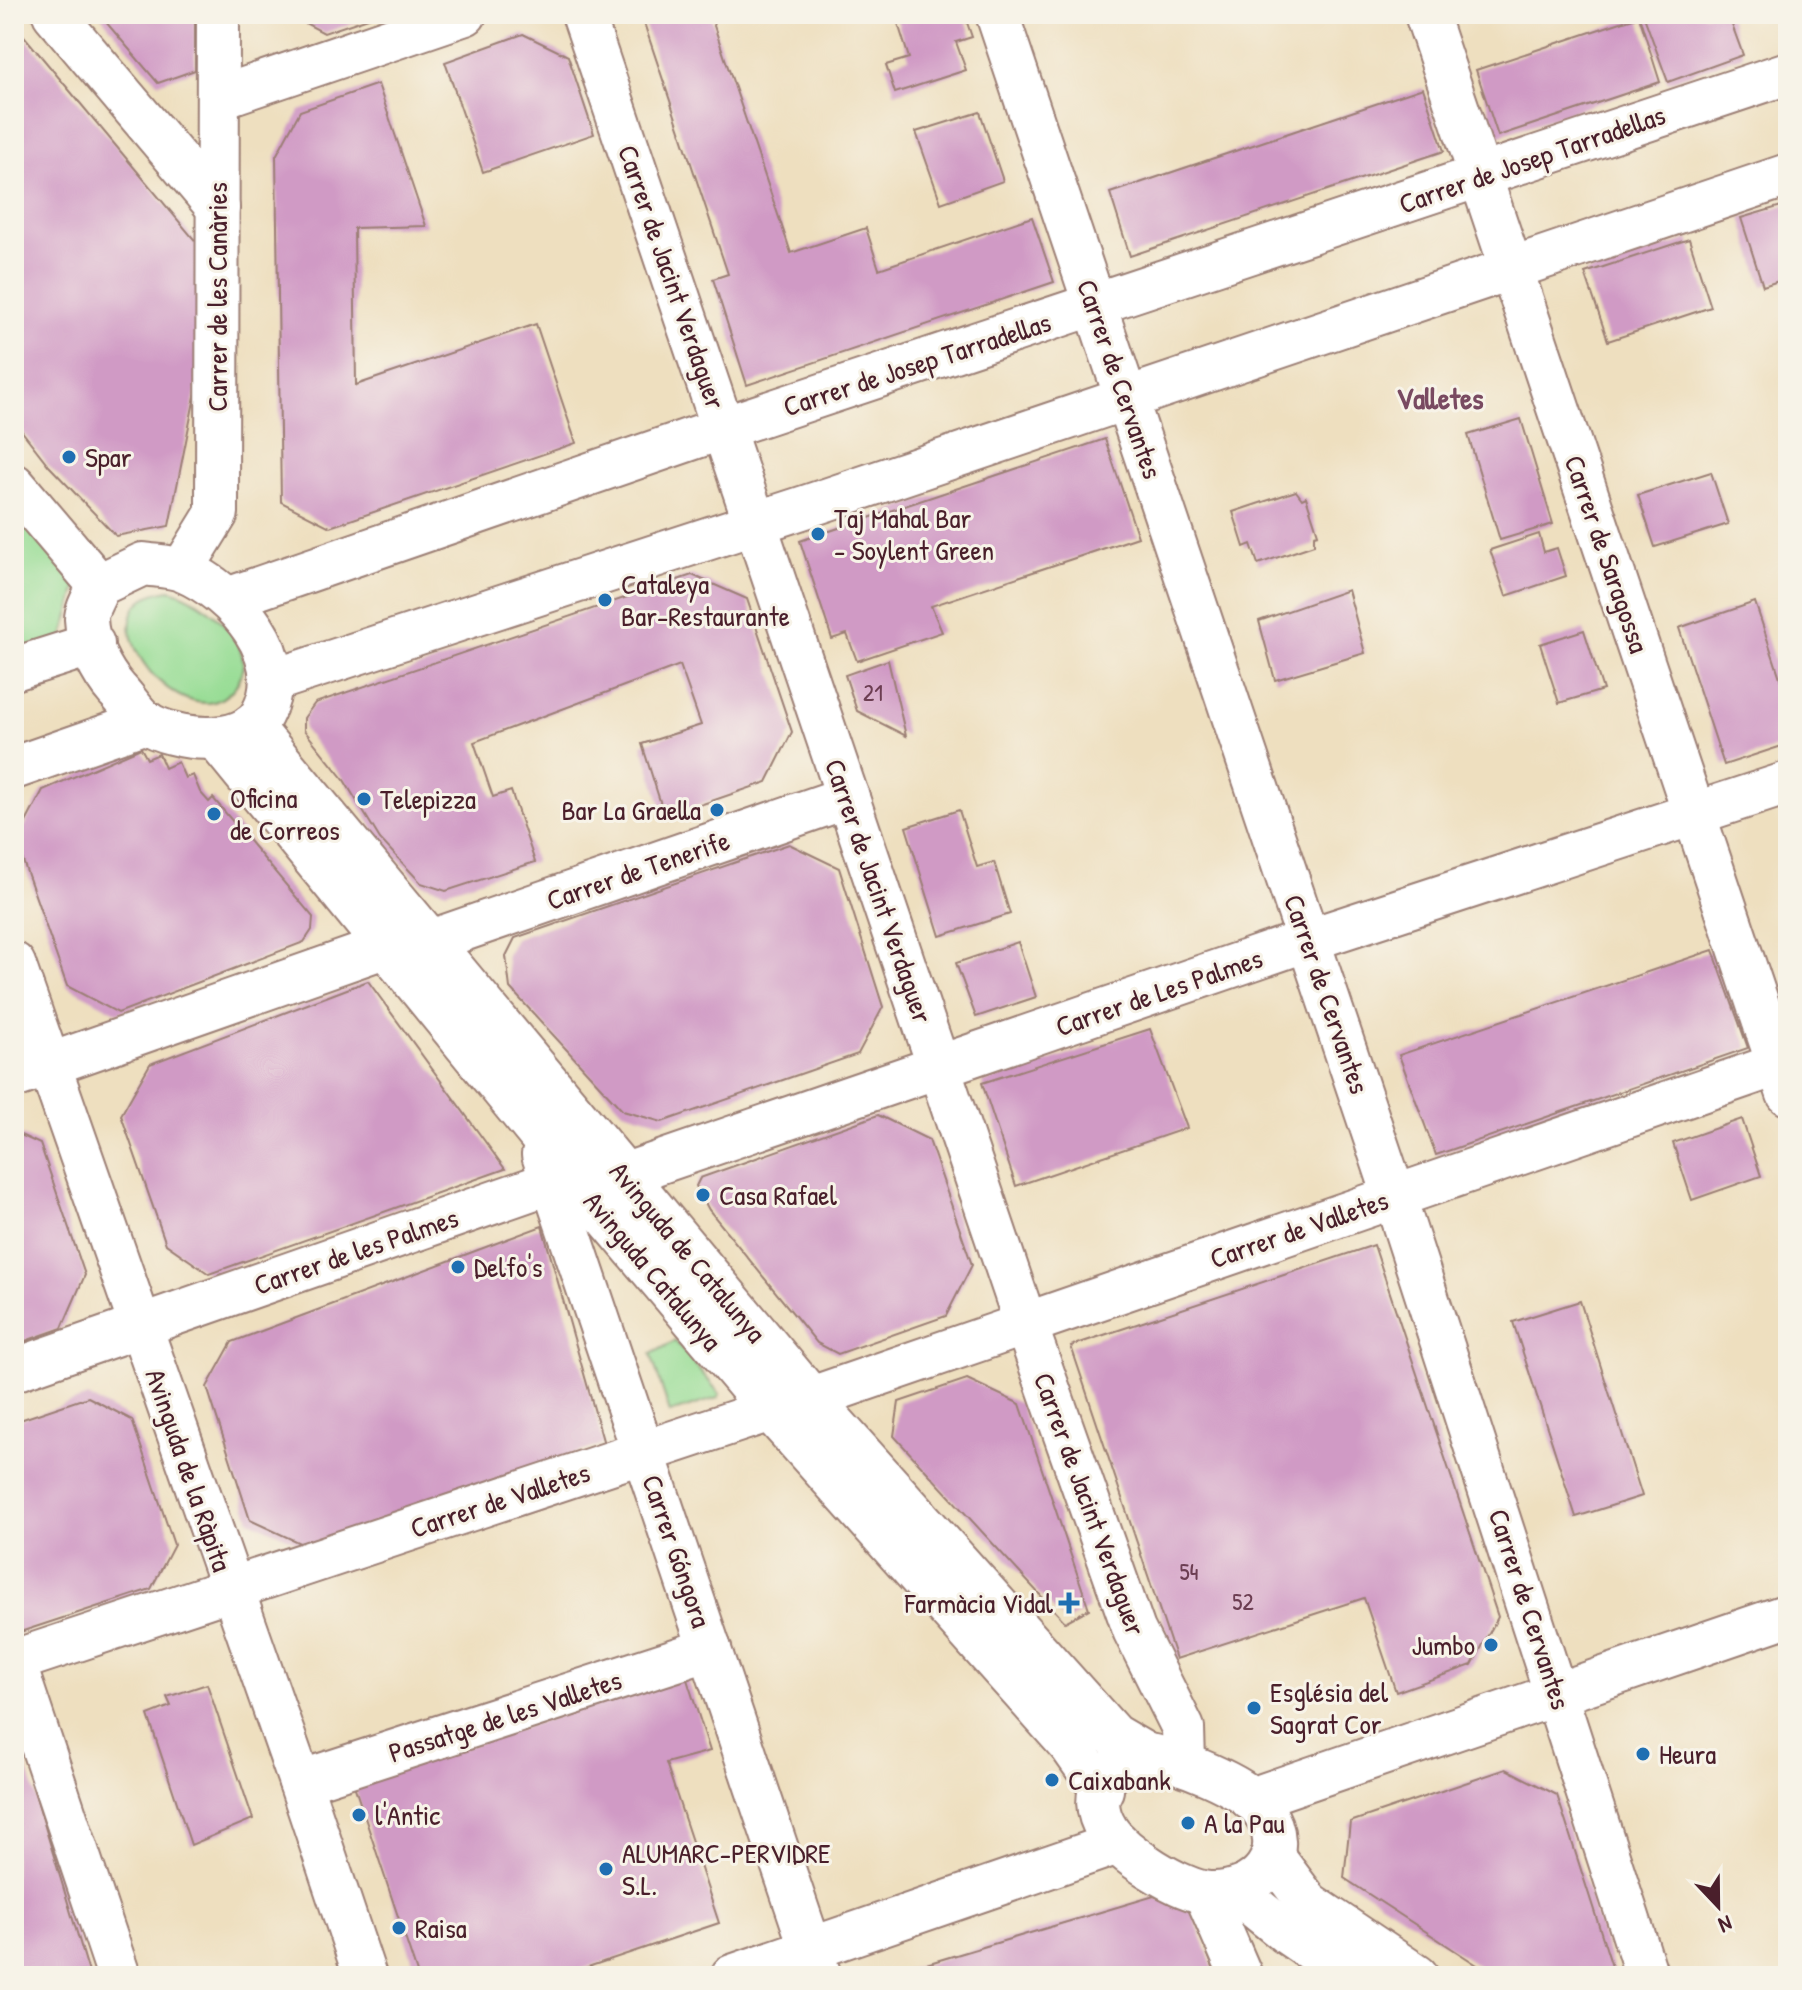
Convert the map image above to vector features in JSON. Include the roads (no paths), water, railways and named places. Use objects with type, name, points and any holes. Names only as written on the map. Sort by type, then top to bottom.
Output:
[{"type":"street","points":[[54,14],[218,208]]},
{"type":"street","name":"Carrer de les Canàries","points":[[182,570],[217,513],[218,14]]},
{"type":"street","points":[[218,98],[465,14]]},
{"type":"street","name":"Carrer de Jacint Verdaguer","points":[[583,14],[1026,1325],[1134,1630],[1183,1728],[1166,1758]]},
{"type":"street","name":"Carrer de Cervantes","points":[[997,14],[1394,1195],[1558,1692],[1647,1976]]},
{"type":"street","name":"Carrer de Saragossa","points":[[1426,14],[1694,814],[1785,1073]]},
{"type":"street","name":"Carrer de Josep Tarradellas","points":[[230,598],[723,428],[1788,73]]},
{"type":"street","points":[[272,681],[755,523],[1788,175]]},
{"type":"street","points":[[14,485],[99,585]]},
{"type":"street","points":[[143,564],[182,570],[230,598],[254,629],[272,681],[262,715],[234,733],[192,737],[146,722],[100,671],[86,618],[99,585],[143,564]]},
{"type":"street","points":[[14,669],[93,644]]},
{"type":"street","points":[[14,768],[146,722]]},
{"type":"street","points":[[32,1071],[387,946],[234,733]]},
{"type":"street","name":"Avinguda de Catalunya","points":[[234,733],[428,942],[811,1398],[1113,1735],[1166,1758]]},
{"type":"street","name":"Carrer de Les Palmes","points":[[623,1175],[1308,940],[1788,783]]},
{"type":"street","name":"Carrer de Tenerife","points":[[428,942],[848,797]]},
{"type":"street","name":"Carrer Góngora","points":[[387,946],[533,1127],[562,1179],[644,1453],[815,1963]]},
{"type":"street","name":"Avinguda de la Ràpita","points":[[14,964],[32,1071],[139,1326],[365,1976]]},
{"type":"street","name":"Carrer de Valletes","points":[[811,1398],[1394,1195],[1785,1073]]},
{"type":"street","name":"Carrer de les Palmes","points":[[14,1370],[562,1179]]},
{"type":"street","name":"Avinguda Catalunya","points":[[562,1179],[1071,1746],[1102,1790]]},
{"type":"street","name":"Carrer de Valletes","points":[[14,1661],[229,1587],[770,1410]]},
{"type":"street","points":[[1251,1799],[1788,1615]]},
{"type":"street","name":"Passatge de les Valletes","points":[[300,1782],[710,1649]]},
{"type":"street","points":[[14,1661],[119,1976]]},
{"type":"street","points":[[1220,1892],[1248,1888],[1264,1874],[1272,1855],[1274,1837],[1262,1808],[1251,1799],[1166,1758],[1127,1757],[1112,1767],[1102,1790],[1100,1809],[1105,1828],[1118,1843],[1173,1880],[1220,1892],[1350,1976]]},
{"type":"street","points":[[732,1976],[815,1963],[1118,1843]]},
{"type":"street","points":[[1272,1855],[1308,1903],[1417,1976]]},
{"type":"street","points":[[1220,1892],[1241,1976]]},
{"type":"place","name":"Spar","points":[[69,457]]},
{"type":"place","name":"Taj Mahal Bar - Soylent Green","points":[[818,534]]},
{"type":"place","name":"Cataleya Bar-Restaurante","points":[[605,600]]},
{"type":"place","name":"Telepizza","points":[[364,799]]},
{"type":"place","name":"Bar La Graella","points":[[717,810]]},
{"type":"place","name":"Oficina de Correos","points":[[214,814]]},
{"type":"place","name":"Casa Rafael","points":[[703,1195]]},
{"type":"place","name":"Delfo's","points":[[458,1267]]},
{"type":"place","name":"Farmàcia Vidal","points":[[1069,1603]]},
{"type":"place","name":"Jumbo","points":[[1491,1645]]},
{"type":"place","name":"Església del Sagrat Cor","points":[[1254,1708]]},
{"type":"place","name":"Heura","points":[[1643,1754]]},
{"type":"place","name":"Caixabank","points":[[1052,1780]]},
{"type":"place","name":"l'Antic","points":[[359,1815]]},
{"type":"place","name":"A la Pau","points":[[1188,1823]]},
{"type":"place","name":"ALUMARC-PERVIDRE S.L.","points":[[606,1869]]},
{"type":"place","name":"Raisa","points":[[399,1928]]},
{"type":"district","name":"Valletes","points":[[1440,399]]}]
